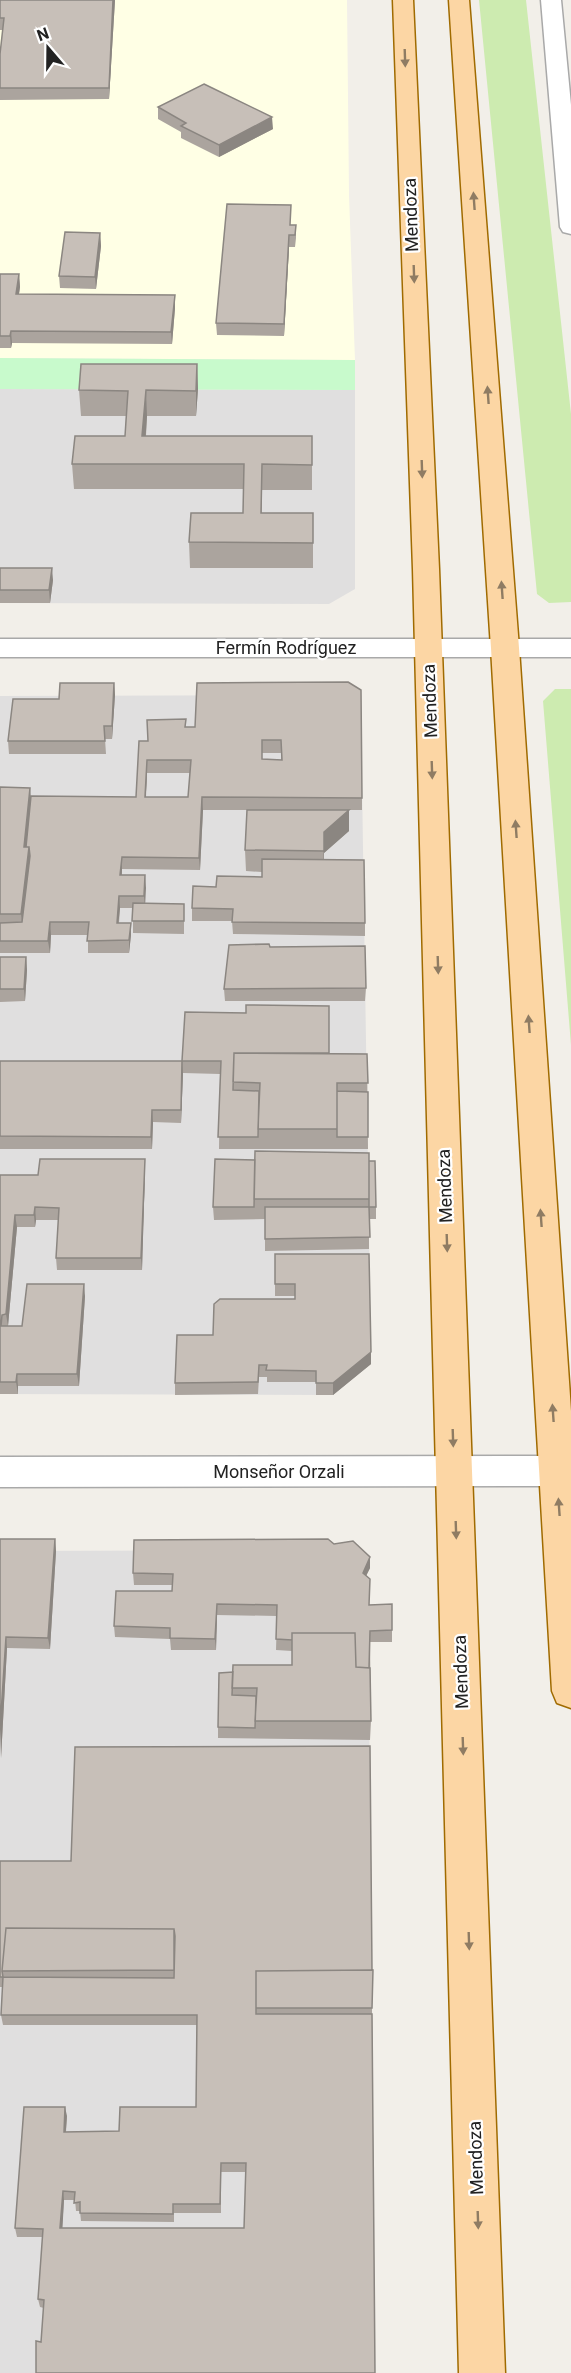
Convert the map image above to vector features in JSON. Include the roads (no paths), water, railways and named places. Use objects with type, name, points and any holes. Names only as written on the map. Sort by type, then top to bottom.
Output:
[{"type":"main road","name":"Mendoza","points":[[403,0],[428,648],[482,2373]]},
{"type":"main road","points":[[459,0],[506,648],[571,1691]]},
{"type":"street","points":[[551,0],[568,167],[571,226]]},
{"type":"street","name":"Fermín Rodríguez","points":[[0,648],[571,648]]},
{"type":"street","name":"Monseñor Orzali","points":[[0,1472],[557,1471]]}]
